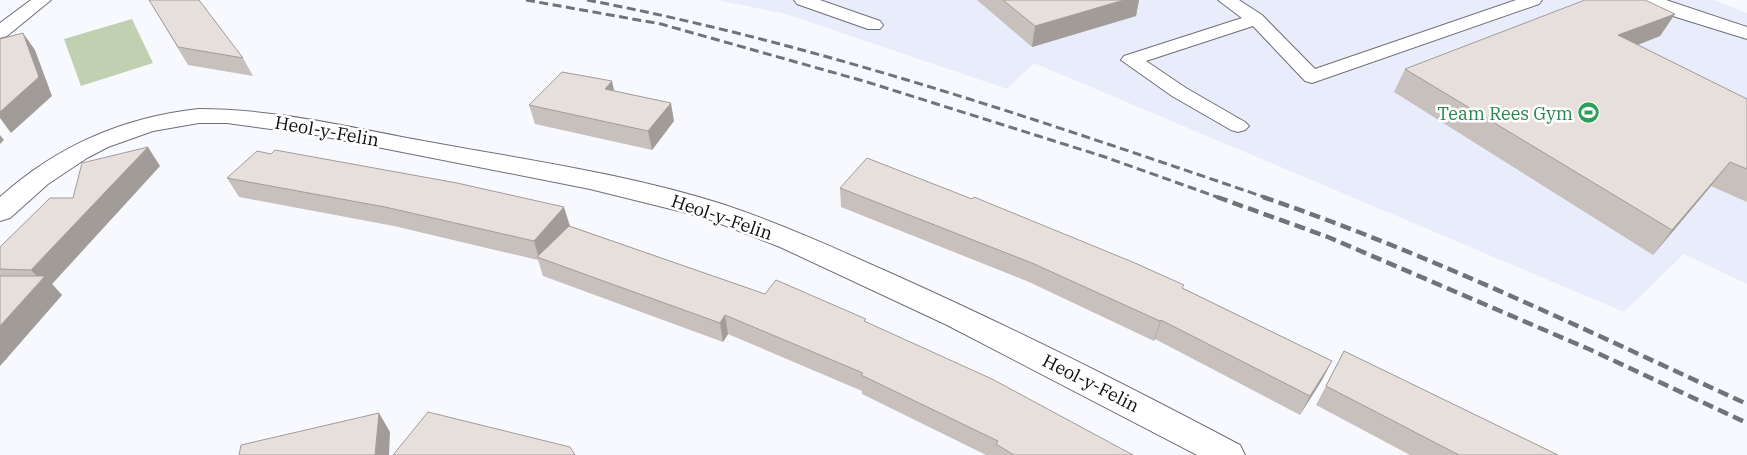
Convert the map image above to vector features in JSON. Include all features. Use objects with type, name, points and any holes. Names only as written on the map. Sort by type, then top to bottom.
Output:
[{"type":"street","name":"Heol-y-Felin","points":[[0,212],[28,186],[67,157],[94,144],[137,127],[174,119],[222,114],[282,123],[527,168],[655,195],[712,211],[776,235],[913,295],[1081,376],[1228,455]]},
{"type":"lane","points":[[0,32],[42,0]]},
{"type":"lane","points":[[803,0],[874,25]]},
{"type":"lane","points":[[1226,0],[1256,19],[1312,77],[1350,62],[1533,0]]},
{"type":"lane","points":[[1650,0],[1682,13],[1747,32]]},
{"type":"lane","points":[[1238,126],[1179,92],[1131,60],[1256,19]]},
{"type":"shaded area","points":[[716,0],[1714,0],[1747,13],[1747,284],[1684,254],[1624,312],[1034,63],[1007,89],[786,14]]},
{"type":"green space","points":[[132,19],[153,63],[81,86],[64,39]]},
{"type":"building","points":[[149,0],[199,0],[243,58],[178,47]]},
{"type":"building","points":[[1003,0],[1124,0],[1035,26]]},
{"type":"building","points":[[1585,0],[1645,0],[1675,14],[1618,35],[1747,99],[1747,169],[1730,162],[1672,230],[1405,69]]},
{"type":"building","points":[[23,33],[39,77],[0,112],[0,39]]},
{"type":"building","points":[[562,72],[612,81],[605,89],[671,103],[648,131],[529,105]]},
{"type":"building","points":[[148,147],[31,270],[0,269],[0,247],[50,198],[73,198],[82,163]]},
{"type":"building","points":[[275,150],[457,183],[564,207],[534,241],[385,207],[227,178],[257,151],[271,154]]},
{"type":"building","points":[[867,158],[972,199],[974,197],[1135,263],[1184,285],[1182,288],[1332,361],[1310,396],[1161,320],[1032,263],[840,188]]},
{"type":"building","points":[[569,226],[765,294],[776,280],[866,319],[864,321],[992,379],[1133,455],[1014,455],[996,444],[998,441],[861,375],[863,373],[725,315],[720,323],[537,257]]},
{"type":"building","points":[[0,276],[45,276],[0,326]]},
{"type":"building","points":[[1344,351],[1558,455],[1459,455],[1326,386]]},
{"type":"building","points":[[428,412],[570,447],[575,455],[393,455]]},
{"type":"building","points":[[379,413],[375,455],[239,455],[241,445]]},
{"type":"railway","points":[[526,0],[661,24],[867,82],[1105,157],[1220,198]]},
{"type":"railway","points":[[587,0],[674,18],[845,62],[1099,141],[1267,198]]},
{"type":"railway","points":[[1217,197],[1328,237],[1591,350],[1747,423]]},
{"type":"railway","points":[[1263,197],[1387,243],[1508,294],[1747,404]]},
{"type":"place","name":"Team Rees Gym","points":[[1589,113]]}]
